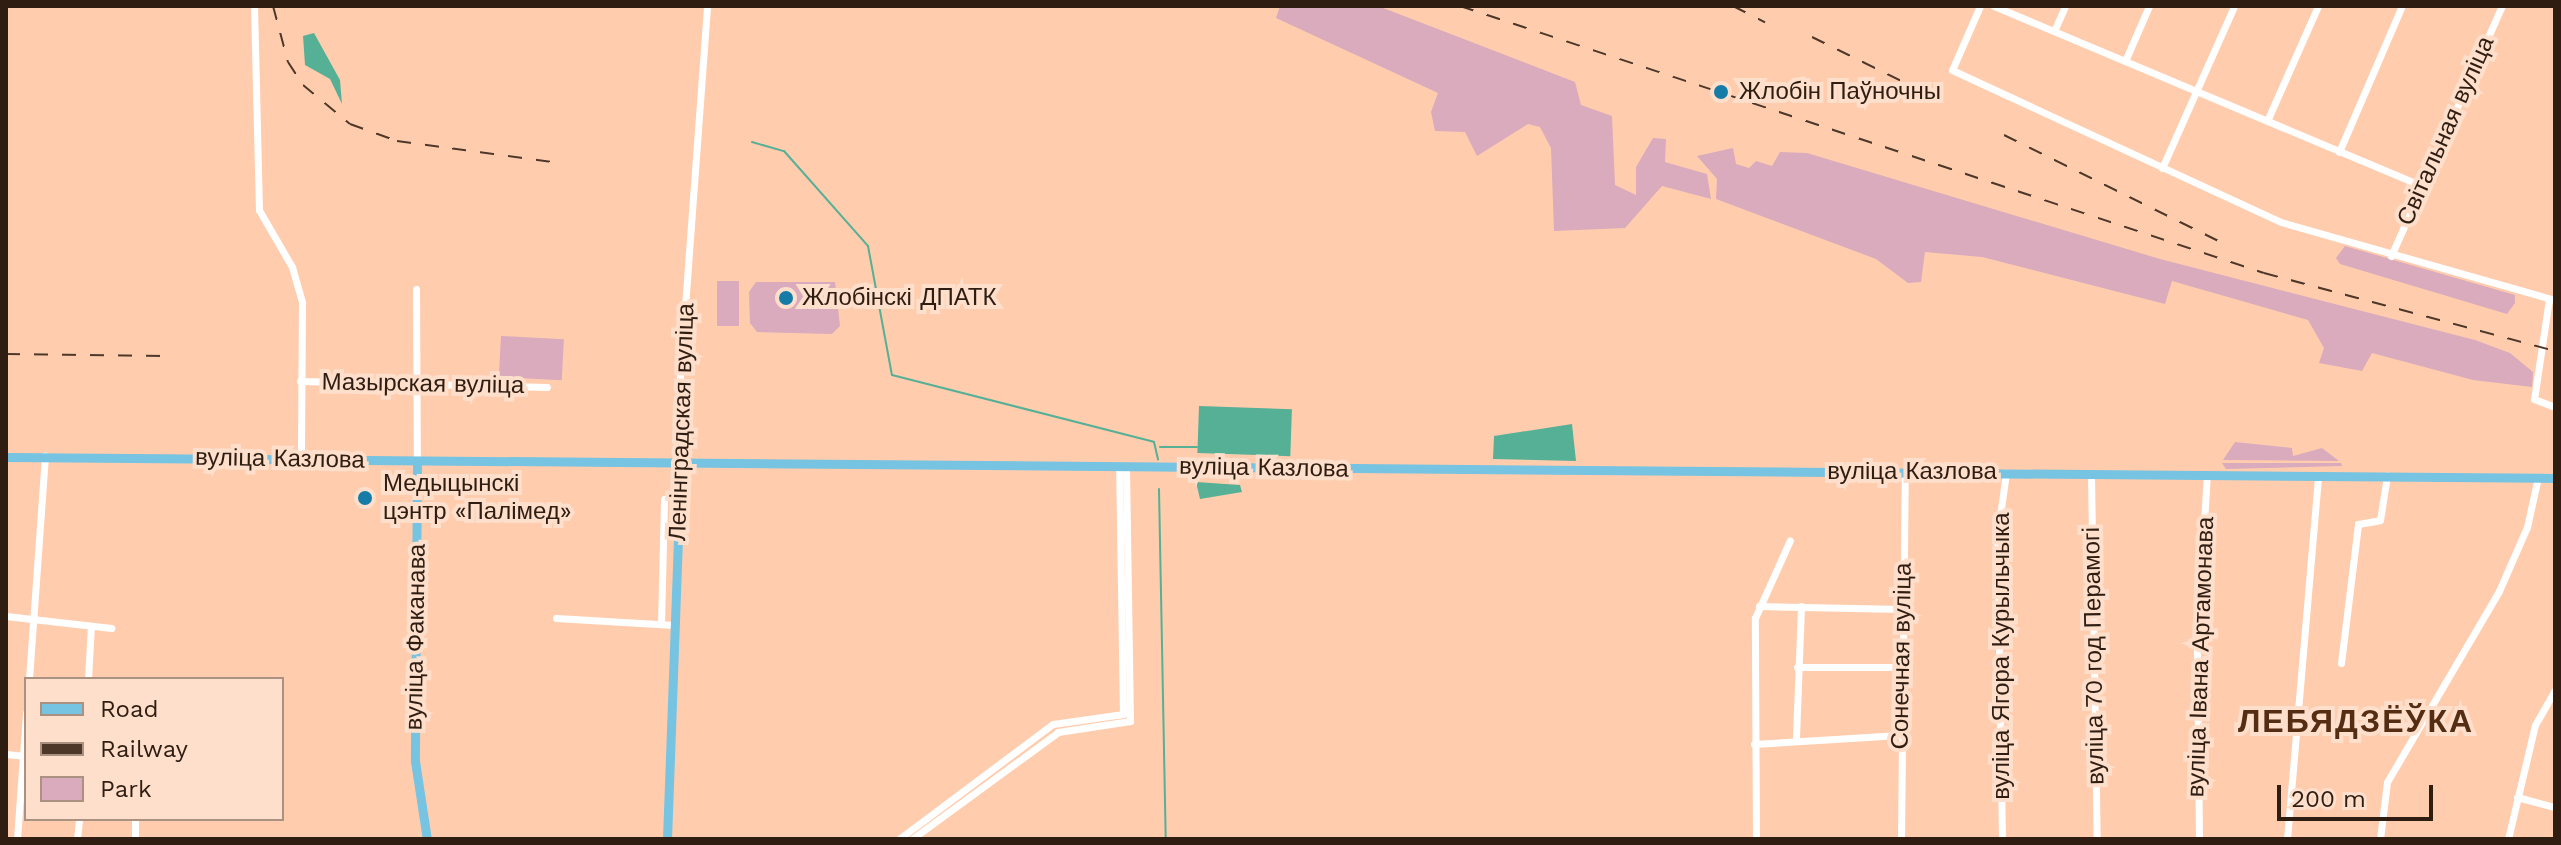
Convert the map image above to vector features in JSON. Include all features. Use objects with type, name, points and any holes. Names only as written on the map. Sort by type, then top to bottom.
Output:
[{"type":"main road","name":"вуліца Казлова","points":[[6,457],[2522,477]]},
{"type":"main road","name":"вуліца Факанава","points":[[417,461],[415,761],[427,839]]},
{"type":"main road","name":"Ленінградская вуліца","points":[[667,839],[681,463]]},
{"type":"main road","points":[[2522,477],[2555,471]]},
{"type":"main road","points":[[2522,477],[2555,478]]},
{"type":"street","points":[[254,6],[259,210],[300,291],[301,460]]},
{"type":"street","name":"Ленінградская вуліца","points":[[681,463],[680,375],[707,6]]},
{"type":"street","points":[[1980,6],[1952,70],[2281,222],[2552,300],[2534,397],[2555,407]]},
{"type":"street","points":[[1994,6],[2422,186]]},
{"type":"street","points":[[2054,31],[2065,6]]},
{"type":"street","points":[[2125,61],[2149,6]]},
{"type":"street","points":[[2162,168],[2234,6]]},
{"type":"street","points":[[2267,121],[2318,6]]},
{"type":"street","points":[[2339,152],[2402,6]]},
{"type":"street","name":"Світальная вуліца","points":[[2391,256],[2502,6]]},
{"type":"street","name":"вуліца Факанава","points":[[416,289],[417,461]]},
{"type":"street","name":"Мазырская вуліца","points":[[300,381],[547,387]]},
{"type":"street","points":[[29,677],[45,456]]},
{"type":"street","points":[[899,839],[1053,724],[1123,714],[1123,466]]},
{"type":"street","points":[[912,839],[1058,732],[1130,721],[1123,466]]},
{"type":"street","name":"Сонечная вуліца","points":[[1899,837],[1905,472]]},
{"type":"street","name":"вуліца Ягора Курыльчыка","points":[[2002,839],[1997,537],[2006,473]]},
{"type":"street","name":"вуліца 70 год Перамогі","points":[[2091,474],[2097,839]]},
{"type":"street","name":"вуліца Івана Артамонава","points":[[2199,839],[2197,641],[2207,475]]},
{"type":"street","points":[[2287,839],[2318,476]]},
{"type":"street","points":[[2341,663],[2358,524],[2380,520],[2387,476]]},
{"type":"street","points":[[2380,839],[2387,782],[2499,591],[2527,527],[2538,477]]},
{"type":"street","points":[[661,624],[664,499]]},
{"type":"street","points":[[1756,839],[1754,744],[1759,606],[1790,540]]},
{"type":"street","points":[[1759,606],[1902,609]]},
{"type":"street","points":[[1796,737],[1801,606]]},
{"type":"street","points":[[6,616],[111,628]]},
{"type":"street","points":[[556,618],[674,625]]},
{"type":"street","points":[[88,677],[91,626]]},
{"type":"street","points":[[1797,667],[1901,667]]},
{"type":"street","points":[[2508,839],[2535,725],[2555,690]]},
{"type":"street","points":[[1754,744],[1796,737],[1900,735]]},
{"type":"street","points":[[6,754],[24,756],[17,839]]},
{"type":"street","points":[[2517,797],[2554,805]]},
{"type":"green space","points":[[1280,6],[1378,6],[1575,82],[1581,105],[1612,116],[1615,185],[1636,195],[1636,167],[1653,138],[1666,139],[1665,162],[1707,174],[1711,199],[1662,186],[1625,228],[1554,231],[1551,148],[1540,127],[1528,124],[1477,156],[1465,132],[1435,131],[1431,112],[1438,93],[1276,18]]},
{"type":"green space","points":[[1733,148],[1736,164],[1749,168],[1756,161],[1772,166],[1780,152],[1807,153],[2160,259],[2475,340],[2510,353],[2533,372],[2532,387],[2473,380],[2372,353],[2362,371],[2319,363],[2324,348],[2308,320],[2172,281],[2165,304],[1982,257],[1925,252],[1921,282],[1908,283],[1876,259],[1716,199],[1717,179],[1697,156]]},
{"type":"green space","points":[[2345,246],[2515,295],[2515,303],[2507,314],[2340,264],[2336,258]]},
{"type":"green space","points":[[717,281],[739,281],[739,326],[717,326]]},
{"type":"green space","points":[[756,282],[835,282],[840,326],[832,334],[757,332],[750,323],[749,292]]},
{"type":"green space","points":[[501,336],[564,339],[562,380],[499,377]]},
{"type":"green space","points":[[2235,442],[2292,448],[2293,456],[2322,448],[2339,461],[2223,460]]},
{"type":"green space","points":[[2222,463],[2341,463],[2342,466],[2226,469]]},
{"type":"water","points":[[314,33],[340,80],[342,104],[330,79],[305,65],[303,36]]},
{"type":"water","points":[[1199,406],[1292,409],[1290,456],[1197,453]]},
{"type":"water","points":[[1572,424],[1576,461],[1493,459],[1494,436]]},
{"type":"water","points":[[1196,482],[1240,485],[1242,492],[1200,499]]},
{"type":"waterway","points":[[752,142],[784,151],[868,246],[892,375],[1154,442],[1158,460]]},
{"type":"waterway","points":[[1160,447],[1197,447]]},
{"type":"waterway","points":[[1159,489],[1166,839]]},
{"type":"railway","points":[[273,6],[288,62],[303,85],[350,124],[397,141],[560,163]]},
{"type":"railway","points":[[1460,6],[2264,273],[2555,351]]},
{"type":"railway","points":[[1733,6],[1765,22]]},
{"type":"railway","points":[[1812,37],[1930,95]]},
{"type":"railway","points":[[2004,135],[2225,244]]},
{"type":"railway","points":[[6,354],[165,356]]},
{"type":"place","name":"Жлобін Паўночны","points":[[1721,92]]},
{"type":"place","name":"Жлобінскі ДПАТК","points":[[786,298]]},
{"type":"place","name":"Медыцынскі цэнтр «Палімед»","points":[[365,498]]},
{"type":"district","name":"ЛЕБЯДЗЁЎКА","points":[[2356,721]]}]
